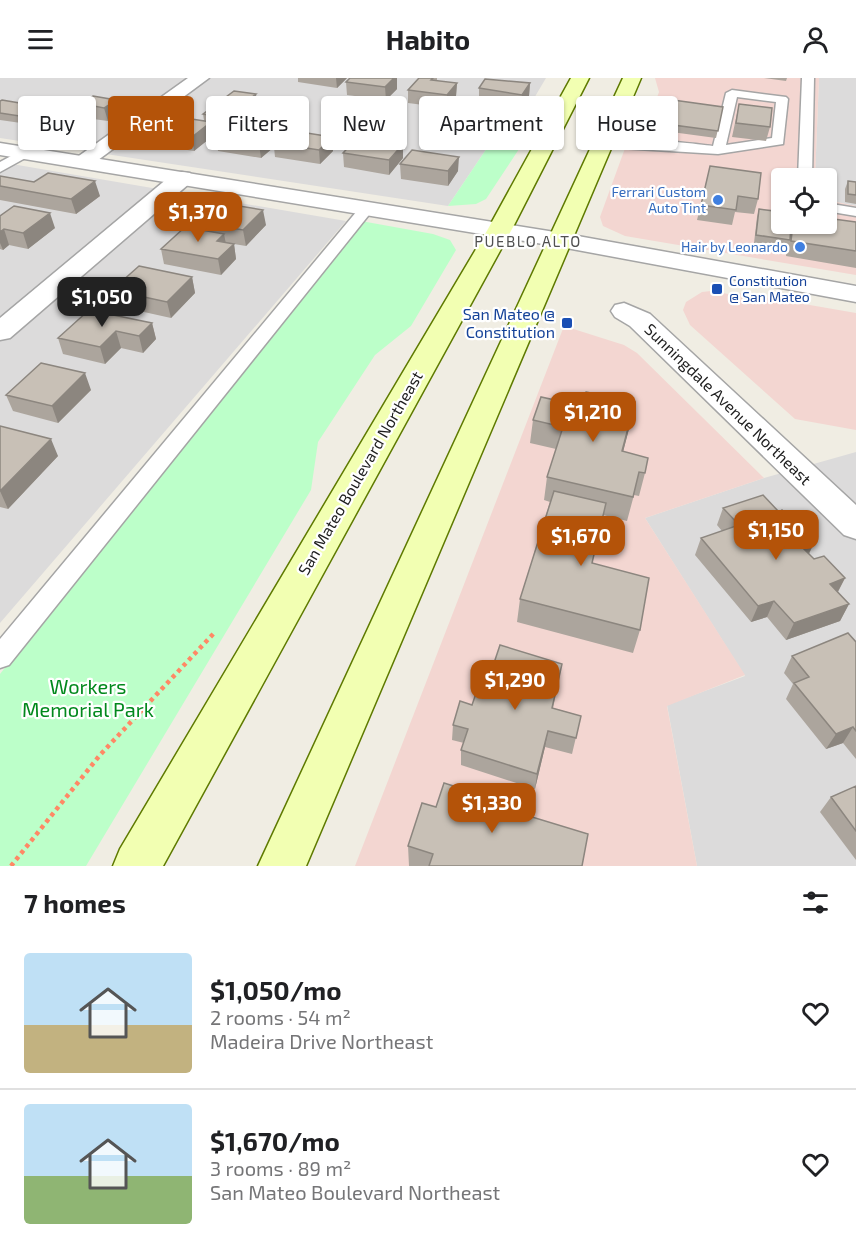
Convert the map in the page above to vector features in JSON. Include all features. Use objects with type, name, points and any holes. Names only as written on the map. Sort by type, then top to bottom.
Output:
[{"type":"main road","name":"San Mateo Boulevard Northeast","points":[[137,866],[500,229],[580,78]]},
{"type":"main road","points":[[624,96],[632,78]]},
{"type":"main road","points":[[282,866],[601,150]]},
{"type":"street","points":[[83,162],[200,78]]},
{"type":"street","points":[[0,149],[500,229],[856,294]]},
{"type":"street","points":[[0,332],[182,178]]},
{"type":"street","name":"Sunningdale Avenue Northeast","points":[[624,311],[640,320],[856,526]]},
{"type":"lane","points":[[805,168],[808,78]]},
{"type":"lane","points":[[678,147],[718,150],[778,141],[782,99],[732,93],[718,150]]},
{"type":"lane","points":[[0,168],[24,153]]},
{"type":"lane","points":[[0,657],[367,208]]},
{"type":"lane","points":[[837,209],[856,212]]},
{"type":"path","points":[[11,866],[100,755],[215,632]]},
{"type":"shaded area","points":[[0,78],[546,78],[535,96],[419,96],[419,150],[486,150],[448,206],[79,150],[96,150],[96,96],[18,96],[18,141],[0,138]]},
{"type":"shaded area","points":[[655,78],[819,78],[815,168],[771,168],[771,234],[837,234],[837,202],[856,206],[856,275],[625,236],[603,226],[600,217],[624,150],[678,150],[678,96],[658,96],[659,92]]},
{"type":"shaded area","points":[[819,78],[856,78],[856,206],[837,202],[837,168],[815,168]]},
{"type":"shaded area","points":[[0,162],[346,221],[0,623]]},
{"type":"shaded area","points":[[711,291],[734,295],[741,293],[856,313],[856,430],[795,419],[690,325],[683,310],[686,302],[702,292]]},
{"type":"shaded area","points":[[564,326],[624,345],[637,353],[764,478],[645,518],[745,675],[667,706],[697,866],[355,866]]},
{"type":"shaded area","points":[[856,452],[856,866],[697,866],[667,705],[745,676],[645,518],[764,478]]},
{"type":"green space","points":[[486,150],[518,150],[486,199],[476,204],[448,206]]},
{"type":"green space","name":"Workers Memorial Park","points":[[361,221],[433,234],[450,240],[456,250],[411,326],[375,355],[318,442],[311,490],[86,866],[0,866],[0,674]]},
{"type":"building","points":[[350,78],[394,78],[385,87],[346,82]]},
{"type":"building","points":[[419,78],[433,78],[431,80],[457,83],[447,95],[408,90]]},
{"type":"building","points":[[485,79],[530,83],[522,95],[479,88]]},
{"type":"building","points":[[234,91],[256,94],[253,96],[227,96]]},
{"type":"building","points":[[96,97],[108,99],[108,105],[104,108],[96,106]]},
{"type":"building","points":[[0,101],[18,103],[18,116],[0,113]]},
{"type":"building","points":[[678,101],[723,107],[718,131],[678,126]]},
{"type":"building","points":[[739,104],[772,108],[770,127],[736,123]]},
{"type":"building","points":[[194,119],[206,121],[206,126],[194,135]]},
{"type":"building","points":[[309,133],[321,135],[319,150],[309,148]]},
{"type":"building","points":[[346,150],[398,150],[389,160],[343,153]]},
{"type":"building","points":[[412,150],[459,157],[448,171],[400,164]]},
{"type":"building","points":[[710,166],[761,173],[758,199],[738,196],[736,210],[701,205]]},
{"type":"building","points":[[48,173],[95,181],[71,199],[0,186],[0,176],[34,182]]},
{"type":"building","points":[[848,181],[856,182],[856,195],[848,194]]},
{"type":"building","points":[[215,202],[263,210],[243,230],[193,221]]},
{"type":"building","points":[[14,206],[50,213],[23,233],[4,229],[0,232],[0,216]]},
{"type":"building","points":[[759,209],[771,211],[771,234],[790,234],[790,240],[756,235]]},
{"type":"building","points":[[837,219],[856,222],[856,251],[791,241],[792,234],[837,234]]},
{"type":"building","points":[[185,227],[224,234],[217,241],[234,244],[218,259],[161,249]]},
{"type":"building","points":[[139,266],[192,277],[167,302],[112,290]]},
{"type":"building","points":[[89,310],[152,323],[139,336],[116,331],[100,347],[58,338]]},
{"type":"building","points":[[41,363],[85,373],[52,406],[6,395]]},
{"type":"building","points":[[586,392],[635,402],[622,451],[648,458],[645,473],[639,472],[633,497],[547,477],[563,427],[533,420],[541,397],[582,406]]},
{"type":"building","points":[[0,426],[51,439],[0,491]]},
{"type":"building","points":[[554,491],[606,503],[592,563],[649,578],[640,630],[520,599]]},
{"type":"building","points":[[763,495],[779,512],[782,510],[813,545],[803,548],[814,559],[824,556],[845,578],[830,584],[849,604],[794,623],[774,601],[758,606],[701,538],[739,525],[723,508]]},
{"type":"building","points":[[848,633],[856,642],[856,731],[853,727],[836,734],[794,683],[809,677],[792,656]]},
{"type":"building","points":[[500,645],[562,664],[552,708],[581,716],[576,738],[548,731],[537,774],[461,750],[468,729],[453,725],[460,701],[472,705],[481,679],[488,681]]},
{"type":"building","points":[[444,783],[533,811],[532,817],[588,834],[582,866],[429,866],[433,854],[408,846],[422,803],[436,807]]},
{"type":"building","points":[[856,786],[856,831],[831,797]]},
{"type":"place","name":"Ferrari Custom Auto Tint","points":[[718,200]]},
{"type":"place","name":"Hair by Leonardo","points":[[800,247]]},
{"type":"place","name":"Constitution @ San Mateo","points":[[717,289]]},
{"type":"place","name":"San Mateo @ Constitution","points":[[567,323]]},
{"type":"district","name":"PUEBLO ALTO","points":[[528,242]]}]
